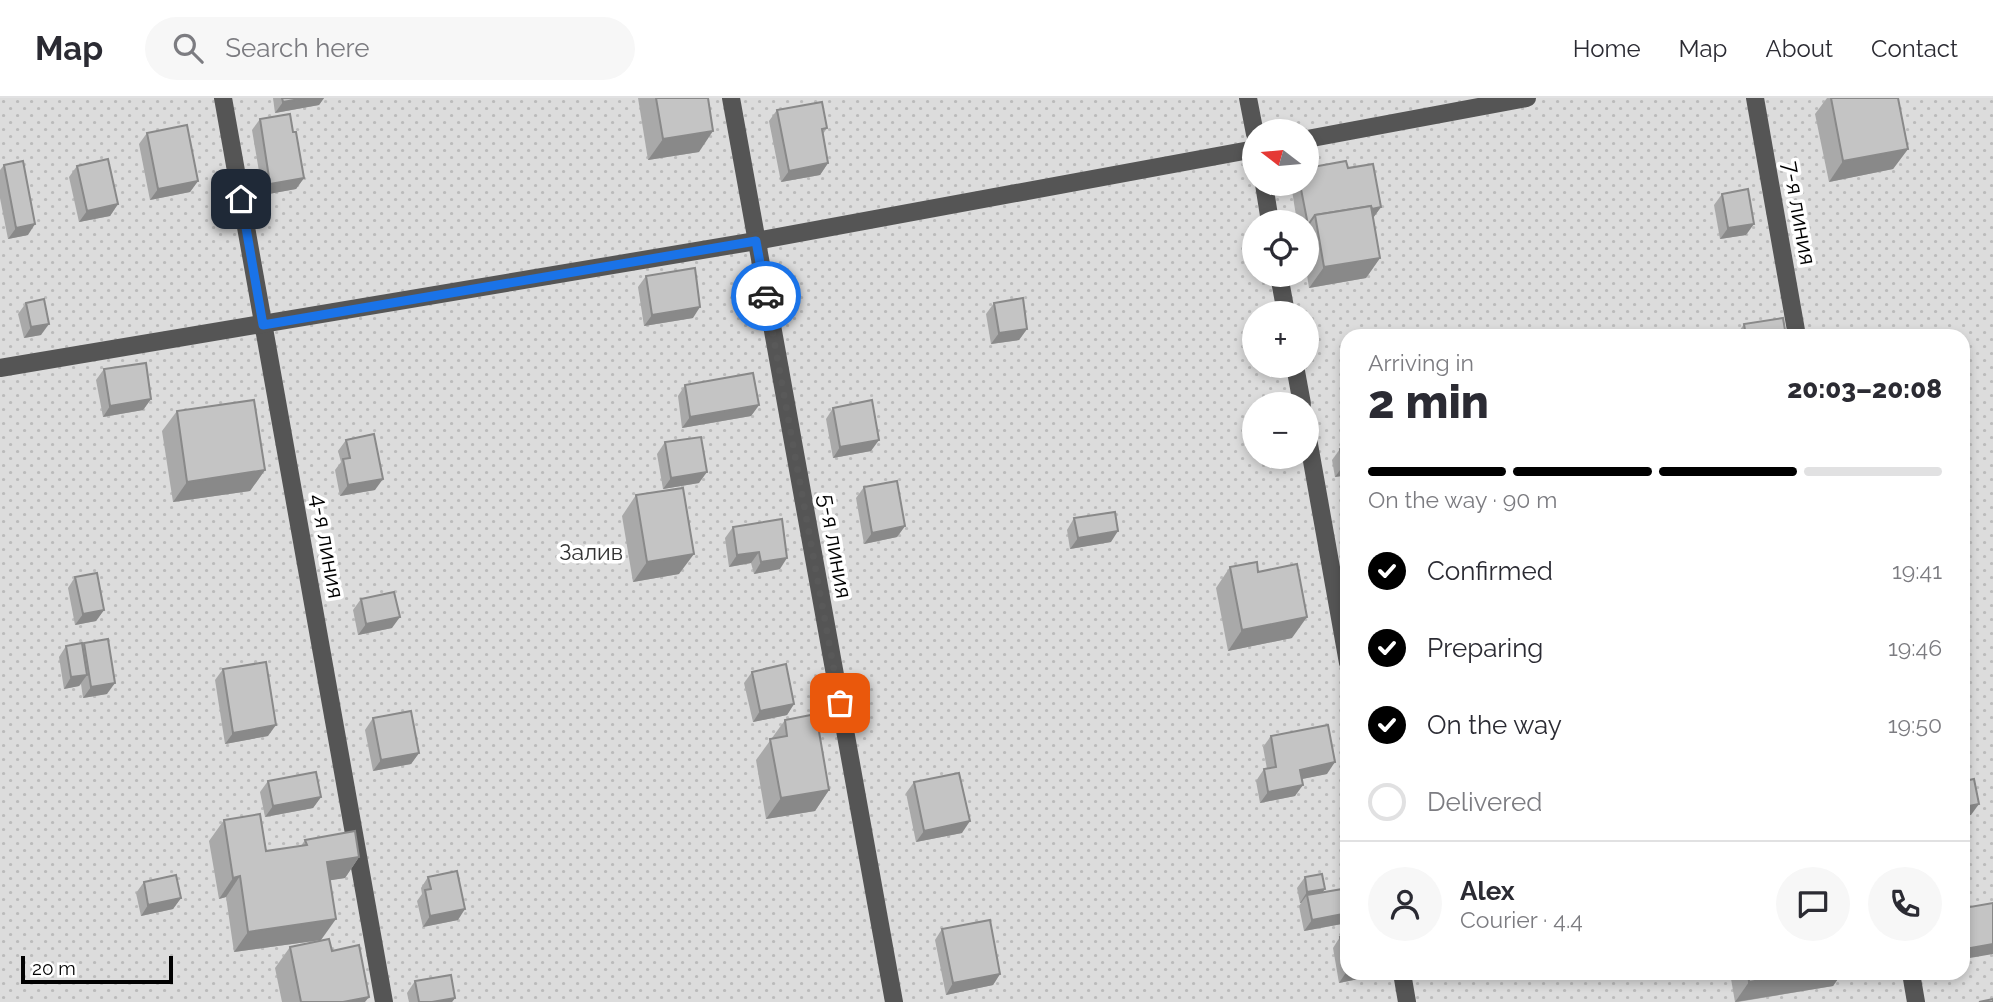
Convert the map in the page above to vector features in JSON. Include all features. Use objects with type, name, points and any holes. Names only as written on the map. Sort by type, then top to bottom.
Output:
[{"type":"street","name":"4-я линия","points":[[223,98],[384,1002]]},
{"type":"street","name":"5-я линия","points":[[731,98],[894,1002]]},
{"type":"street","points":[[1248,98],[1252,119]]},
{"type":"street","points":[[1320,137],[1527,98]]},
{"type":"street","name":"7-я линия","points":[[1755,98],[1796,329]]},
{"type":"street","points":[[0,368],[756,241],[1242,151]]},
{"type":"street","points":[[1313,469],[1340,618]]},
{"type":"street","points":[[1403,980],[1407,1002]]},
{"type":"street","points":[[1912,980],[1916,1002]]},
{"type":"green space","name":"Залив","points":[[0,98],[1993,98],[1993,1002],[0,1002]]},
{"type":"building","points":[[282,98],[305,98],[283,102]]},
{"type":"building","points":[[656,98],[708,98],[713,131],[663,139]]},
{"type":"building","points":[[1831,98],[1898,98],[1908,149],[1843,161]]},
{"type":"building","points":[[822,102],[827,128],[822,129],[828,163],[789,171],[777,110]]},
{"type":"building","points":[[290,114],[304,178],[270,184],[260,119]]},
{"type":"building","points":[[187,125],[198,181],[158,189],[147,133]]},
{"type":"building","points":[[108,159],[118,204],[87,211],[77,166]]},
{"type":"building","points":[[23,161],[35,224],[16,228],[4,165]]},
{"type":"building","points":[[1346,161],[1348,168],[1373,164],[1381,207],[1372,209],[1371,206],[1319,214],[1319,210],[1305,210],[1302,196],[1320,196],[1320,166]]},
{"type":"building","points":[[1748,189],[1754,224],[1728,228],[1722,194]]},
{"type":"building","points":[[1371,206],[1380,258],[1324,267],[1319,238],[1319,214]]},
{"type":"building","points":[[695,268],[700,307],[652,315],[646,276]]},
{"type":"building","points":[[1023,298],[1027,329],[999,333],[994,303]]},
{"type":"building","points":[[44,299],[49,324],[31,327],[26,303]]},
{"type":"building","points":[[1783,318],[1785,329],[1745,329],[1744,324]]},
{"type":"building","points":[[146,363],[151,399],[110,406],[104,369]]},
{"type":"building","points":[[753,373],[759,405],[690,417],[685,385]]},
{"type":"building","points":[[254,400],[265,470],[187,482],[177,411]]},
{"type":"building","points":[[872,400],[879,440],[840,447],[833,408]]},
{"type":"building","points":[[374,434],[383,479],[348,485],[343,459],[350,458],[346,440]]},
{"type":"building","points":[[701,437],[707,472],[671,478],[665,442]]},
{"type":"building","points":[[897,481],[905,526],[872,533],[864,487]]},
{"type":"building","points":[[683,488],[694,554],[647,562],[636,495]]},
{"type":"building","points":[[1115,512],[1118,531],[1078,538],[1074,518]]},
{"type":"building","points":[[782,519],[787,558],[761,562],[759,552],[737,555],[733,527]]},
{"type":"building","points":[[1257,562],[1258,572],[1297,564],[1307,617],[1242,630],[1230,567]]},
{"type":"building","points":[[97,573],[104,610],[83,614],[75,577]]},
{"type":"building","points":[[394,592],[400,617],[366,624],[361,599]]},
{"type":"building","points":[[108,639],[115,683],[91,687],[84,643]]},
{"type":"building","points":[[82,643],[87,675],[71,677],[66,646]]},
{"type":"building","points":[[266,662],[276,725],[233,733],[223,669]]},
{"type":"building","points":[[786,664],[794,704],[760,711],[752,672]]},
{"type":"building","points":[[411,711],[419,753],[381,760],[373,718]]},
{"type":"building","points":[[816,714],[829,790],[781,798],[770,739],[787,736],[785,720]]},
{"type":"building","points":[[1328,725],[1335,762],[1300,770],[1303,785],[1268,792],[1264,769],[1276,767],[1271,736]]},
{"type":"building","points":[[316,772],[321,797],[273,806],[268,781]]},
{"type":"building","points":[[959,773],[970,821],[924,831],[914,782]]},
{"type":"building","points":[[1974,779],[1979,804],[1970,806],[1970,780]]},
{"type":"building","points":[[260,814],[266,851],[307,845],[305,840],[355,831],[359,857],[327,862],[336,919],[248,932],[240,876],[233,878],[224,820]]},
{"type":"building","points":[[457,871],[465,909],[430,916],[425,890],[431,889],[428,877]]},
{"type":"building","points":[[1322,874],[1325,889],[1307,892],[1305,877]]},
{"type":"building","points":[[176,875],[181,898],[148,905],[144,882]]},
{"type":"building","points":[[1340,889],[1340,915],[1312,920],[1307,895]]},
{"type":"building","points":[[1993,903],[1993,944],[1970,948],[1970,907]]},
{"type":"building","points":[[990,920],[1000,974],[953,983],[942,929]]},
{"type":"building","points":[[329,939],[332,951],[359,945],[369,997],[343,1002],[301,1002],[290,947]]},
{"type":"building","points":[[451,975],[455,998],[419,1002],[415,981]]},
{"type":"way so far","points":[[766,296],[840,703]]},
{"type":"route","points":[[241,199],[263,325],[756,241],[766,296]]}]
